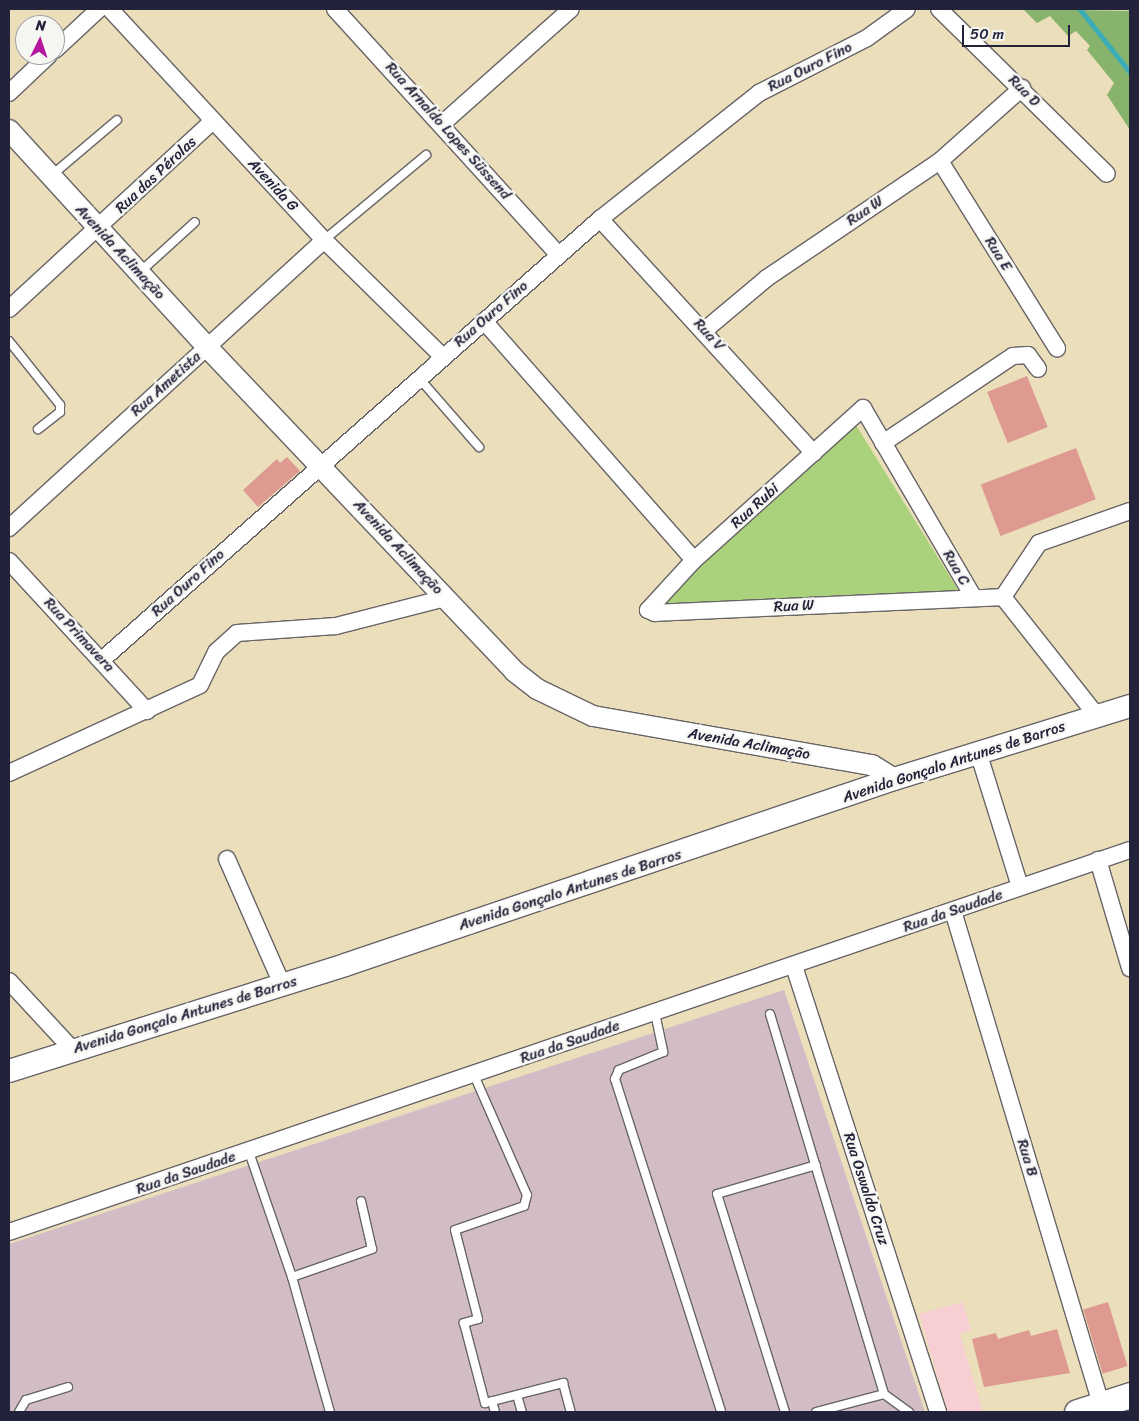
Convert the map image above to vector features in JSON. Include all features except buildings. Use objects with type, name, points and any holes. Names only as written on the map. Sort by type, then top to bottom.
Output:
[{"type":"main road","name":"Avenida Gonçalo Antunes de Barros","points":[[9,1071],[282,984],[894,779],[979,755],[1130,706]]},
{"type":"main road","points":[[1077,1412],[1130,1395]]},
{"type":"street","points":[[65,40],[98,9]]},
{"type":"street","name":"Avenida G","points":[[110,9],[324,240],[442,356]]},
{"type":"street","name":"Rua Arnaldo Lopes Süssend","points":[[336,9],[443,123],[559,255]]},
{"type":"street","points":[[443,123],[572,9]]},
{"type":"street","name":"Rua Ouro Fino","points":[[103,660],[418,377],[484,322],[600,219],[759,93],[868,38],[907,9]]},
{"type":"street","name":"Rua D","points":[[939,9],[1022,88],[1107,174]]},
{"type":"street","points":[[9,93],[38,65]]},
{"type":"street","name":"Rua W","points":[[705,330],[767,278],[940,161],[1022,88]]},
{"type":"street","name":"Rua das Pérolas","points":[[9,309],[213,121]]},
{"type":"street","name":"Avenida Aclimação","points":[[9,130],[207,347],[321,464],[514,671],[562,704],[602,717],[872,765],[894,779]]},
{"type":"street","name":"Rua E","points":[[940,161],[1057,348]]},
{"type":"street","name":"Rua V","points":[[600,219],[705,330],[814,454]]},
{"type":"street","name":"Rua Ametista","points":[[9,528],[324,240]]},
{"type":"street","points":[[484,322],[694,560]]},
{"type":"street","points":[[882,443],[1013,356],[1028,355],[1038,369]]},
{"type":"street","name":"Rua Rubi","points":[[649,606],[694,560],[863,408]]},
{"type":"street","name":"Rua C","points":[[863,408],[974,598],[1003,597]]},
{"type":"street","points":[[1097,716],[1003,597],[1039,543],[1130,511]]},
{"type":"street","name":"Rua Primavera","points":[[9,562],[103,660],[147,712]]},
{"type":"street","points":[[9,773],[147,712],[200,685],[216,652],[237,633],[336,626],[445,598]]},
{"type":"street","name":"Rua W","points":[[649,606],[655,613],[974,598]]},
{"type":"street","points":[[979,755],[1020,888]]},
{"type":"street","name":"Rua da Saudade","points":[[9,1232],[249,1152],[1130,850]]},
{"type":"street","points":[[227,859],[282,984]]},
{"type":"street","points":[[1098,860],[1130,968]]},
{"type":"street","name":"Rua B","points":[[953,911],[1101,1404]]},
{"type":"street","name":"Rua Oswaldo Cruz","points":[[794,966],[938,1412]]},
{"type":"street","points":[[9,981],[73,1050]]},
{"type":"lane","points":[[50,176],[117,120]]},
{"type":"lane","points":[[324,240],[426,155]]},
{"type":"lane","points":[[139,273],[195,222]]},
{"type":"lane","points":[[9,341],[60,405],[60,412],[38,429]]},
{"type":"lane","points":[[418,377],[479,447]]},
{"type":"lane","points":[[655,1013],[663,1052],[619,1070],[615,1079],[721,1412]]},
{"type":"lane","points":[[770,1014],[884,1394],[910,1412]]},
{"type":"lane","points":[[474,1075],[526,1195],[524,1206],[455,1230],[478,1319],[464,1323],[486,1403],[563,1383],[570,1412]]},
{"type":"lane","points":[[249,1152],[292,1276],[330,1412]]},
{"type":"lane","points":[[785,1412],[717,1194],[816,1165]]},
{"type":"lane","points":[[292,1276],[372,1249],[361,1202]]},
{"type":"lane","points":[[19,1412],[26,1400],[68,1387]]},
{"type":"lane","points":[[816,1412],[884,1394]]},
{"type":"lane","points":[[517,1395],[522,1412]]},
{"type":"lane","points":[[492,1401],[495,1412]]},
{"type":"shaded area","points":[[784,990],[925,1412],[9,1412],[9,1244]]},
{"type":"shaded area","points":[[963,1302],[971,1330],[960,1334],[983,1412],[948,1412],[919,1314]]},
{"type":"green space","points":[[1023,9],[1130,11],[1130,130],[1107,95],[1114,83],[1087,50],[1090,46],[1076,31],[1068,36],[1050,16],[1037,23]]},
{"type":"green space","points":[[854,422],[960,593],[654,609]]},
{"type":"waterway","points":[[1080,9],[1130,72]]}]
